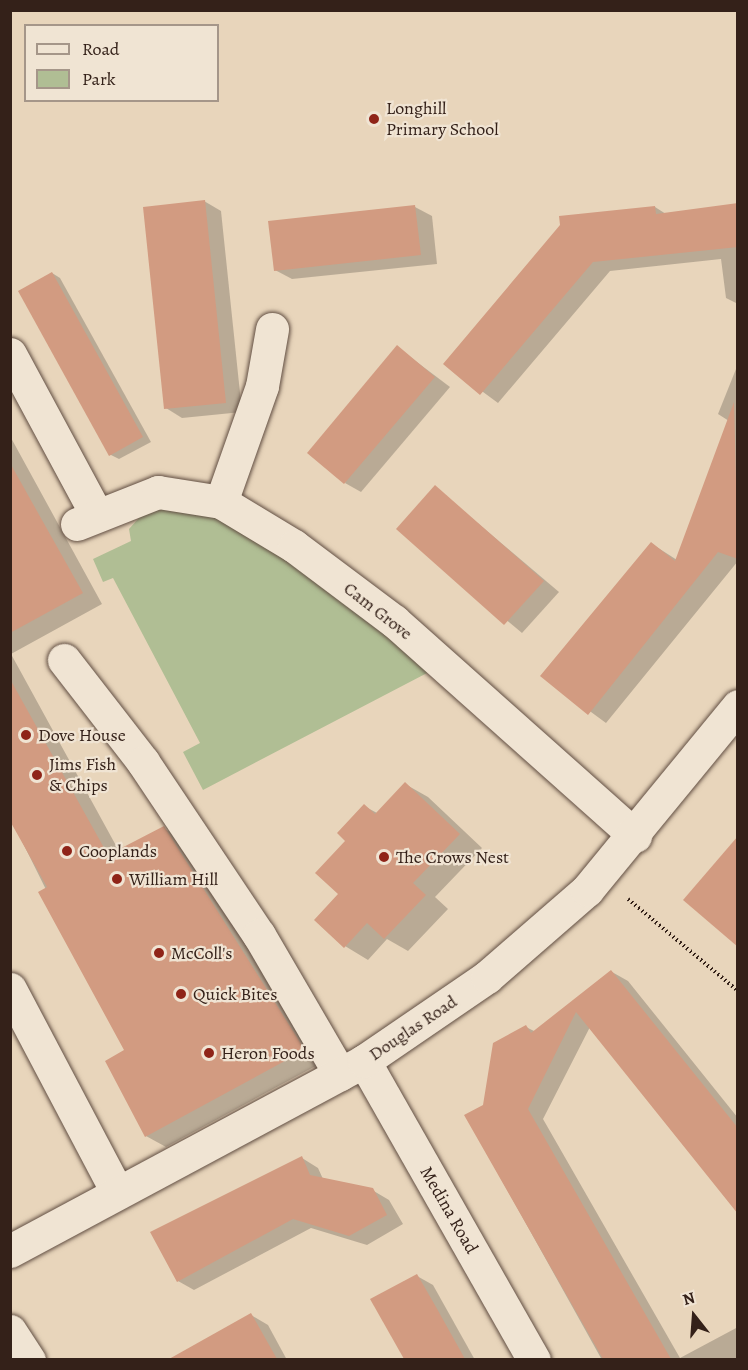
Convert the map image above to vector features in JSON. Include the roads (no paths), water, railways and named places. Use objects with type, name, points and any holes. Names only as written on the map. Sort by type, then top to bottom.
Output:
[{"type":"street","points":[[221,502],[262,386],[272,329]]},
{"type":"street","name":"Cam Grove","points":[[10,354],[87,519],[158,492],[221,502],[294,546],[394,621],[636,836]]},
{"type":"street","name":"Medina Road","points":[[64,660],[143,762],[259,935],[352,1067],[534,1359]]},
{"type":"street","name":"Douglas Road","points":[[10,1251],[352,1067],[487,977],[601,875],[636,836],[738,706]]},
{"type":"street","points":[[10,989],[117,1192]]},
{"type":"street","points":[[10,1331],[29,1359]]},
{"type":"place","name":"Longhill Primary School","points":[[374,119]]},
{"type":"place","name":"Dove House","points":[[26,735]]},
{"type":"place","name":"Jims Fish & Chips","points":[[37,775]]},
{"type":"place","name":"Cooplands","points":[[67,851]]},
{"type":"place","name":"The Crows Nest","points":[[384,857]]},
{"type":"place","name":"William Hill","points":[[117,879]]},
{"type":"place","name":"McColl's","points":[[159,953]]},
{"type":"place","name":"Quick Bites","points":[[181,994]]},
{"type":"place","name":"Heron Foods","points":[[209,1053]]}]
